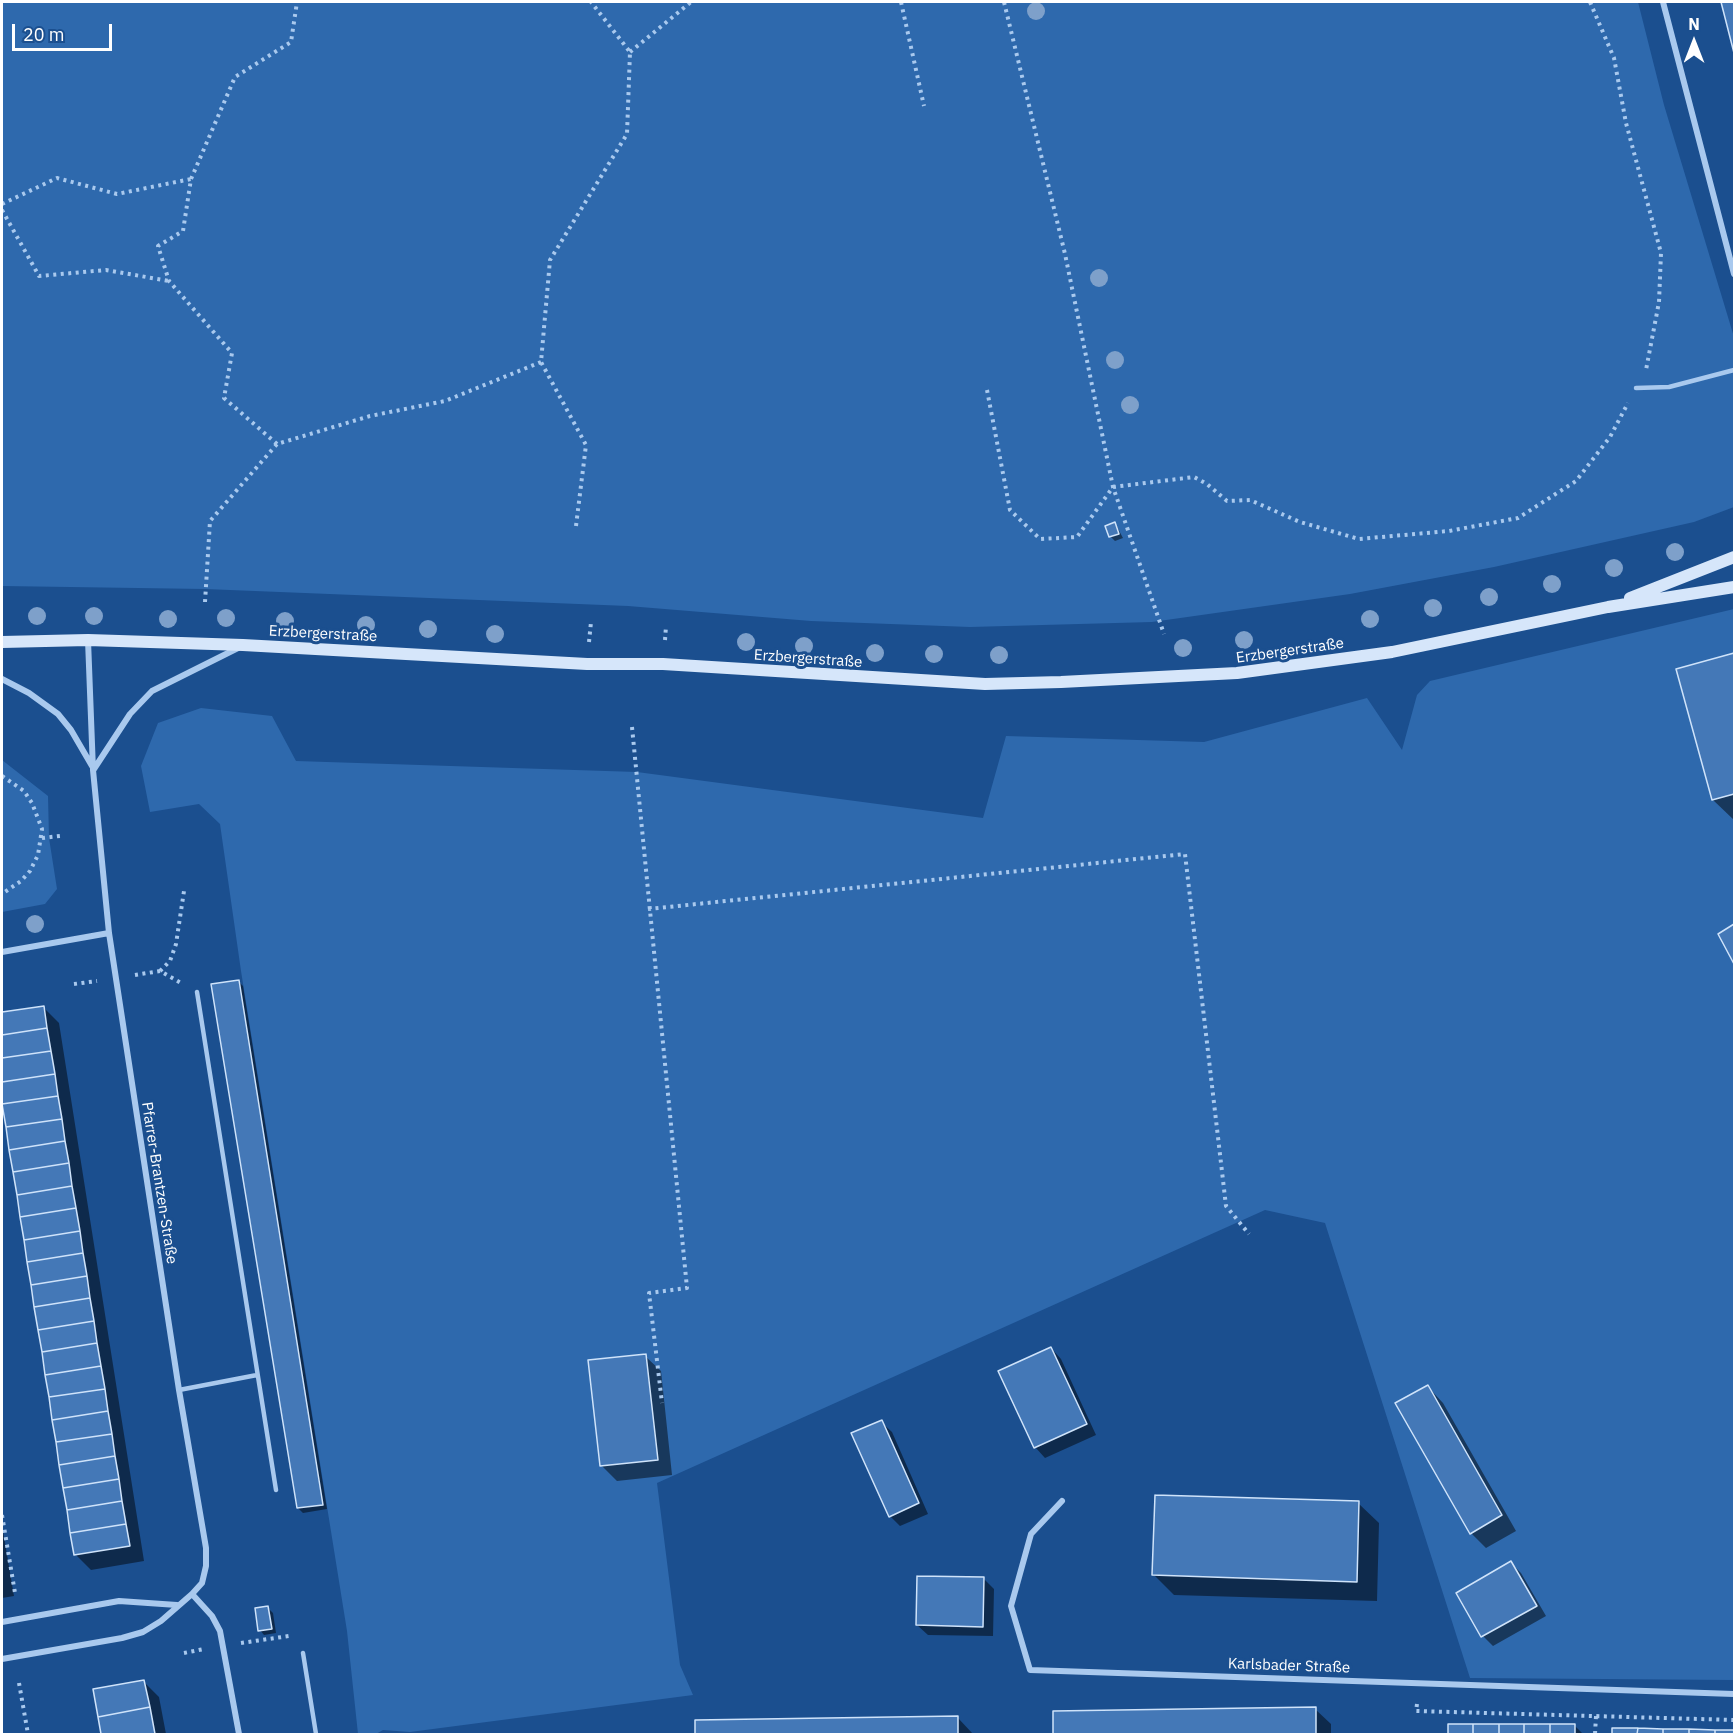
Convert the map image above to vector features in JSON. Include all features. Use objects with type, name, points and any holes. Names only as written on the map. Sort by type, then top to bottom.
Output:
[{"type":"main road","name":"Erzbergerstraße","points":[[1608,607],[1734,556]]},
{"type":"main road","name":"Erzbergerstraße","points":[[2,642],[88,640],[243,645],[587,664],[663,664],[985,684],[1061,682],[1237,674],[1392,652],[1608,607],[1734,587]]},
{"type":"street","points":[[1663,2],[1734,274]]},
{"type":"street","name":"Pfarrer-Brantzen-Straße","points":[[2,1659],[122,1638],[161,1622],[202,1583],[206,1566],[206,1548],[179,1390],[109,933],[93,770],[88,640]]},
{"type":"street","points":[[93,770],[130,714],[152,692],[243,645]]},
{"type":"street","name":"Pfarrer-Brantzen-Straße","points":[[2,679],[29,693],[58,714],[71,730],[93,770]]},
{"type":"street","points":[[2,952],[109,933]]},
{"type":"street","name":"Karlsbader Straße","points":[[1062,1501],[1031,1534],[1011,1606],[1029,1670],[1734,1694]]},
{"type":"street","points":[[192,1594],[212,1616],[225,1646],[239,1734]]},
{"type":"street","points":[[2,1622],[119,1601],[177,1605]]},
{"type":"lane","points":[[1636,388],[1669,387],[1734,370]]},
{"type":"lane","points":[[197,992],[276,1490]]},
{"type":"lane","points":[[179,1390],[257,1375]]},
{"type":"lane","points":[[303,1653],[316,1734]]},
{"type":"path","points":[[277,444],[224,398],[232,352],[169,281],[158,246],[183,231],[191,179],[235,77],[291,42],[297,2]]},
{"type":"path","points":[[576,526],[586,445],[541,362],[550,260],[627,134],[630,52],[591,2]]},
{"type":"path","points":[[630,52],[689,2]]},
{"type":"path","points":[[901,2],[924,106]]},
{"type":"path","points":[[1004,2],[1065,254],[1113,488],[1164,634]]},
{"type":"path","points":[[987,390],[1010,510],[1040,539],[1077,537],[1113,488],[1194,477],[1207,483],[1227,501],[1250,500],[1300,522],[1359,539],[1449,531],[1518,518],[1576,481],[1610,437],[1645,372],[1659,302],[1661,253],[1626,123],[1614,58],[1590,2]]},
{"type":"path","points":[[2,204],[57,178],[117,194],[191,179]]},
{"type":"path","points":[[2,210],[39,276],[106,270],[169,281]]},
{"type":"path","points":[[205,602],[210,521],[277,444],[370,416],[445,401],[541,362]]},
{"type":"path","points":[[632,727],[648,909],[687,1288],[649,1293],[662,1403]]},
{"type":"path","points":[[2,776],[24,791],[32,803],[40,821],[42,838],[37,860],[30,871],[21,881],[2,894]]},
{"type":"path","points":[[42,838],[60,836]]},
{"type":"path","points":[[648,909],[1185,854],[1226,1206],[1249,1234]]},
{"type":"path","points":[[132,975],[160,971],[170,961],[176,944],[184,891]]},
{"type":"path","points":[[160,971],[197,992]]},
{"type":"path","points":[[74,984],[99,980]]},
{"type":"path","points":[[2,1515],[15,1593]]},
{"type":"path","points":[[184,1653],[289,1636],[303,1653]]},
{"type":"path","points":[[19,1683],[28,1734]]},
{"type":"path","points":[[1416,1711],[1734,1720]]},
{"type":"path","points":[[1595,1734],[1596,1716]]},
{"type":"shaded area","points":[[2,2],[1638,2],[1664,105],[1734,337],[1734,507],[1694,522],[1494,567],[1350,594],[1152,622],[970,627],[811,621],[628,606],[205,589],[2,586]]},
{"type":"shaded area","points":[[1734,609],[1734,1680],[1470,1678],[1325,1223],[1265,1210],[657,1483],[680,1665],[693,1695],[410,1732],[383,1730],[376,1734],[358,1734],[347,1631],[241,971],[220,824],[199,804],[150,812],[141,766],[158,723],[201,708],[272,716],[296,761],[637,772],[983,818],[1006,736],[1204,742],[1367,698],[1402,750],[1417,695],[1430,681]]},
{"type":"shaded area","points":[[2,760],[48,796],[49,838],[57,889],[45,904],[2,912]]},
{"type":"building","points":[[1721,2],[1734,2],[1734,53]]},
{"type":"building","points":[[1115,522],[1119,534],[1109,537],[1105,526]]},
{"type":"building","points":[[1734,653],[1734,794],[1712,800],[1676,669]]},
{"type":"building","points":[[1734,924],[1734,964],[1718,934]]},
{"type":"building","points":[[239,980],[323,1505],[297,1508],[211,984]]},
{"type":"building","points":[[44,1006],[47,1028],[2,1035],[2,1012]]},
{"type":"building","points":[[47,1028],[51,1051],[2,1058],[2,1035]]},
{"type":"building","points":[[51,1051],[55,1074],[2,1082],[2,1058]]},
{"type":"building","points":[[55,1074],[58,1096],[2,1104],[2,1082]]},
{"type":"building","points":[[58,1096],[62,1119],[6,1127],[2,1104]]},
{"type":"building","points":[[62,1119],[65,1141],[9,1150],[6,1127]]},
{"type":"building","points":[[65,1141],[69,1163],[13,1172],[9,1150]]},
{"type":"building","points":[[69,1163],[72,1186],[17,1195],[13,1172]]},
{"type":"building","points":[[72,1186],[76,1208],[20,1217],[17,1195]]},
{"type":"building","points":[[76,1208],[80,1231],[24,1240],[20,1217]]},
{"type":"building","points":[[80,1231],[83,1253],[27,1262],[24,1240]]},
{"type":"building","points":[[83,1253],[87,1276],[31,1285],[27,1262]]},
{"type":"building","points":[[87,1276],[90,1298],[34,1307],[31,1285]]},
{"type":"building","points":[[90,1298],[94,1321],[38,1330],[34,1307]]},
{"type":"building","points":[[94,1321],[97,1343],[42,1352],[38,1330]]},
{"type":"building","points":[[97,1343],[101,1366],[45,1375],[42,1352]]},
{"type":"building","points":[[1051,1347],[1087,1424],[1034,1448],[998,1371]]},
{"type":"building","points":[[646,1354],[658,1460],[600,1466],[588,1360]]},
{"type":"building","points":[[101,1366],[105,1389],[49,1397],[45,1375]]},
{"type":"building","points":[[1428,1385],[1502,1515],[1470,1534],[1395,1403]]},
{"type":"building","points":[[105,1389],[108,1411],[52,1420],[49,1397]]},
{"type":"building","points":[[108,1411],[112,1434],[56,1442],[52,1420]]},
{"type":"building","points":[[882,1420],[919,1503],[889,1517],[851,1433]]},
{"type":"building","points":[[112,1434],[115,1456],[59,1465],[56,1442]]},
{"type":"building","points":[[115,1456],[119,1479],[63,1488],[59,1465]]},
{"type":"building","points":[[119,1479],[122,1501],[67,1510],[63,1488]]},
{"type":"building","points":[[1155,1495],[1359,1501],[1357,1582],[1152,1575]]},
{"type":"building","points":[[122,1501],[126,1524],[70,1533],[67,1510]]},
{"type":"building","points":[[126,1524],[130,1546],[74,1555],[70,1533]]},
{"type":"building","points":[[1511,1561],[1537,1606],[1481,1637],[1456,1593]]},
{"type":"building","points":[[917,1576],[984,1577],[983,1627],[916,1625]]},
{"type":"building","points":[[268,1606],[272,1629],[258,1631],[255,1608]]},
{"type":"building","points":[[144,1680],[150,1707],[98,1717],[93,1689]]},
{"type":"building","points":[[150,1707],[155,1734],[101,1734],[98,1717]]},
{"type":"building","points":[[1316,1707],[1316,1734],[1053,1734],[1053,1711]]},
{"type":"building","points":[[958,1716],[958,1734],[695,1734],[695,1720]]},
{"type":"building","points":[[1448,1724],[1473,1724],[1473,1734],[1448,1734]]},
{"type":"building","points":[[1473,1724],[1499,1724],[1499,1734],[1473,1734]]},
{"type":"building","points":[[1499,1724],[1524,1724],[1524,1734],[1499,1734]]},
{"type":"building","points":[[1524,1724],[1550,1724],[1550,1734],[1524,1734]]},
{"type":"building","points":[[1550,1724],[1575,1724],[1575,1734],[1550,1734]]},
{"type":"building","points":[[1612,1728],[1638,1728],[1637,1734],[1612,1734]]},
{"type":"building","points":[[1638,1728],[1663,1729],[1663,1734],[1637,1734]]},
{"type":"building","points":[[1663,1729],[1689,1729],[1689,1734],[1663,1734]]},
{"type":"building","points":[[1689,1729],[1715,1730],[1715,1734],[1689,1734]]},
{"type":"building","points":[[1715,1730],[1734,1730],[1734,1734],[1715,1734]]}]
